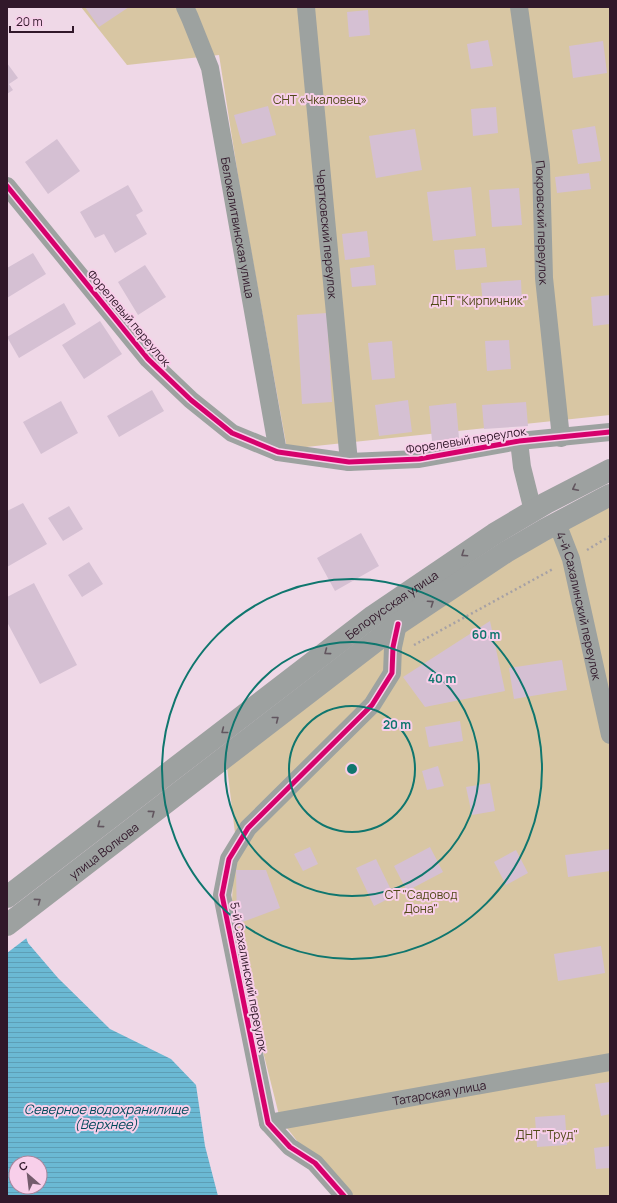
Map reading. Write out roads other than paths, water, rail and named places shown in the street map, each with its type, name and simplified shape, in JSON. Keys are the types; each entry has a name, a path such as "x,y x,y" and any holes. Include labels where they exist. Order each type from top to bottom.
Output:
{"main road":[{"name":"Белорусская улица","path":"187,759 373,616 494,534 533,511 610,470"},
{"name":"Белорусская улица","path":"200,776 398,624 506,552 610,495"},
{"name":"улица Волкова","path":"7,897 187,759"},
{"name":"улица Волкова","path":"7,925 200,776"}],"street":[{"name":"Белокалитвинская улица","path":"184,7 190,18 210,68 278,452"},
{"name":"Чертковский переулок","path":"306,7 349,462"},
{"name":"Покровский переулок","path":"519,7 542,165 544,278 561,438"},
{"name":"Форелевый переулок","path":"7,186 148,359 192,400 232,433 278,452 349,462 419,459 519,441 610,432"},
{"path":"519,441 522,467 533,511"},
{"name":"4-й Сахалинский переулок","path":"557,523 571,559 610,735"},
{"name":"5-й Сахалинский переулок","path":"268,1123 222,895 229,859 248,828 372,705 392,673 393,648 398,624"},
{"name":"Татарская улица","path":"268,1123 610,1062"},
{"path":"268,1123 290,1147 315,1163 344,1196"}],"water":[{"name":"Северное водохранилище (Верхнее)","path":"7,884 28,943 58,978 110,1029 171,1059 196,1085 205,1146 218,1196 7,1196"}],"park label":[{"name":"СНТ «Чкаловец»","path":"320,99"},
{"name":"ДНТ \"Кирпичник\"","path":"479,300"},
{"name":"СТ \"Садовод Дона\"","path":"421,901"},
{"name":"ДНТ \"Труд\"","path":"547,1134"}]}
